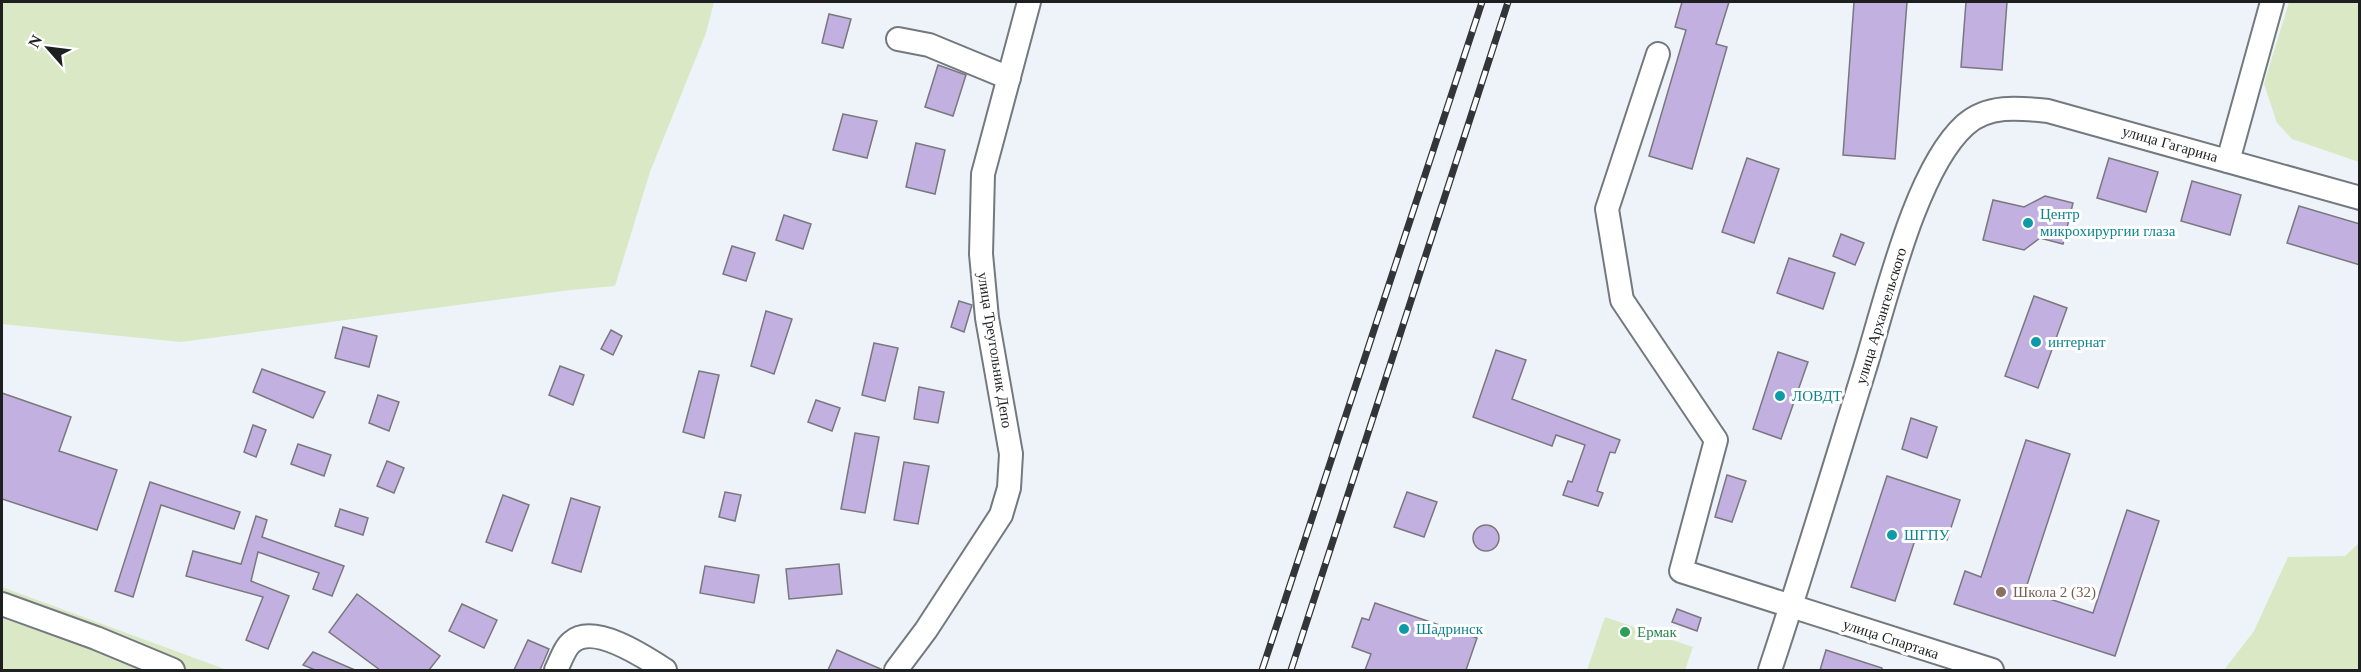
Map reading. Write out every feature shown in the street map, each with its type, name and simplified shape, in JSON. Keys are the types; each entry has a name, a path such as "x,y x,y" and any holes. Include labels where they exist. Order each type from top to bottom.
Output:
{"street":[{"name":"улица Треугольник Депо","path":"896,670 926,630 1001,515 1009,488 1011,454 987,318 981,254 983,174 1029,2"},
{"path":"2228,161 2272,2"},
{"path":"898,39 929,45 1009,78"},
{"name":"улица Спартака","path":"1658,54 1607,209 1622,300 1716,440 1681,571 1992,670"},
{"name":"улица Гагарина","path":"1978,116 2007,109 2048,111 2360,198"},
{"name":"улица Архангельского","path":"1770,670 1907,231 1943,151 1957,132 1978,116"},
{"path":"2,604 96,638 173,670"},
{"path":"556,670 570,642 584,636 604,638 665,670"}],"green space":[{"path":"2,2 714,2 706,33 650,172 615,286 181,342 2,324"},
{"path":"2289,2 2359,2 2359,162 2292,139 2277,123 2264,84"},
{"path":"2359,543 2359,670 2224,670 2254,631 2288,557 2345,556"},
{"path":"2,587 227,670 2,670"},
{"name":"Ермак","path":"1605,617 1693,647 1685,670 1587,670"}],"building":[{"path":"1682,2 1729,2 1716,44 1727,47 1692,169 1649,156 1686,30 1675,27"},
{"path":"1854,2 1907,2 1895,159 1843,155"},
{"path":"1966,2 2007,2 2002,70 1961,67"},
{"path":"829,14 851,19 843,48 822,43"},
{"path":"938,65 966,75 953,116 925,107"},
{"path":"843,114 877,121 867,158 833,150"},
{"path":"916,143 945,150 935,194 906,187"},
{"path":"1747,158 1779,169 1754,243 1722,232"},
{"path":"2109,158 2158,172 2146,212 2097,198"},
{"path":"2192,181 2241,195 2230,235 2181,221"},
{"name":"Центр микрохирургии глаза","path":"2045,196 2073,203 2063,244 2040,238 2024,250 1983,240 1993,200 2024,207"},
{"path":"2299,206 2360,224 2360,265 2287,243"},
{"path":"784,215 811,224 803,249 776,240"},
{"path":"1841,234 1864,243 1855,265 1833,256"},
{"path":"732,246 755,253 746,281 723,274"},
{"path":"1789,258 1835,273 1823,309 1777,293"},
{"name":"интернат","path":"2034,296 2067,308 2038,388 2005,376"},
{"path":"959,301 972,305 964,332 951,327"},
{"path":"766,311 792,319 774,374 751,366"},
{"path":"343,327 377,336 369,367 335,358"},
{"path":"611,330 622,336 613,355 601,349"},
{"path":"874,343 898,348 885,401 862,395"},
{"path":"1496,350 1526,360 1512,399 1620,440 1615,453 1610,452 1597,491 1603,493 1598,506 1563,495 1568,481 1572,482 1585,445 1556,435 1552,446 1473,417"},
{"name":"ЛОВДТ","path":"1778,352 1808,362 1781,439 1753,429"},
{"path":"560,366 584,375 573,405 549,395"},
{"path":"262,369 325,392 313,418 253,392"},
{"path":"699,371 719,375 704,438 683,432"},
{"path":"919,387 944,392 938,423 914,419"},
{"path":"2,393 71,417 59,451 117,470 97,530 2,499"},
{"path":"378,395 399,402 389,431 369,423"},
{"path":"816,400 840,408 832,431 808,422"},
{"path":"1911,418 1937,427 1927,458 1902,449"},
{"path":"253,425 266,430 256,457 244,452"},
{"path":"855,433 879,437 865,513 841,509"},
{"path":"2026,440 2070,454 2025,591 2093,613 2127,510 2159,521 2115,656 1954,604 1965,571 1981,577"},
{"path":"298,444 331,455 324,476 291,464"},
{"path":"387,461 404,468 394,493 377,486"},
{"path":"904,462 929,466 918,524 894,520"},
{"path":"1727,475 1746,481 1732,522 1715,517"},
{"name":"ШГПУ","path":"1887,476 1960,500 1947,540 1918,531 1895,601 1851,587"},
{"path":"150,482 240,512 234,529 161,505 133,597 115,591"},
{"path":"725,492 741,495 735,521 719,517"},
{"path":"1407,492 1437,502 1424,537 1394,527"},
{"path":"503,495 529,505 512,551 486,542"},
{"path":"571,498 600,507 581,572 552,563"},
{"path":"340,509 368,518 363,535 335,526"},
{"path":"256,516 267,520 262,537 344,566 332,596 313,589 319,573 258,552 251,581 289,596 268,649 246,640 263,597 186,576 193,551 241,564"},
{"path":"1486,525 1495,529 1499,538 1495,547 1486,551 1477,547 1473,538 1477,529"},
{"path":"839,564 842,594 789,599 786,569"},
{"path":"705,566 759,575 754,603 700,593"},
{"path":"357,594 440,656 429,670 380,670 329,632"},
{"name":"Шадринск","path":"1375,603 1477,638 1466,670 1365,670 1371,654 1352,647 1362,618 1369,620"},
{"path":"462,604 497,620 484,648 449,631"},
{"path":"1677,609 1701,618 1697,631 1672,622"},
{"path":"528,640 549,649 540,670 514,670"},
{"path":"837,650 883,670 828,670"},
{"path":"1826,650 1882,668 1882,670 1820,670"},
{"path":"313,652 355,670 315,670 303,665"}],"railway":[{"path":"1262,670 1482,2"},
{"path":"1291,670 1508,2"}],"place":[{"name":"Центр микрохирургии глаза","path":"2028,223"},
{"name":"интернат","path":"2036,342"},
{"name":"ЛОВДТ","path":"1780,396"},
{"name":"ШГПУ","path":"1892,535"},
{"name":"Школа 2 (32)","path":"2001,592"},
{"name":"Шадринск","path":"1404,629"},
{"name":"Ермак","path":"1625,632"}]}
